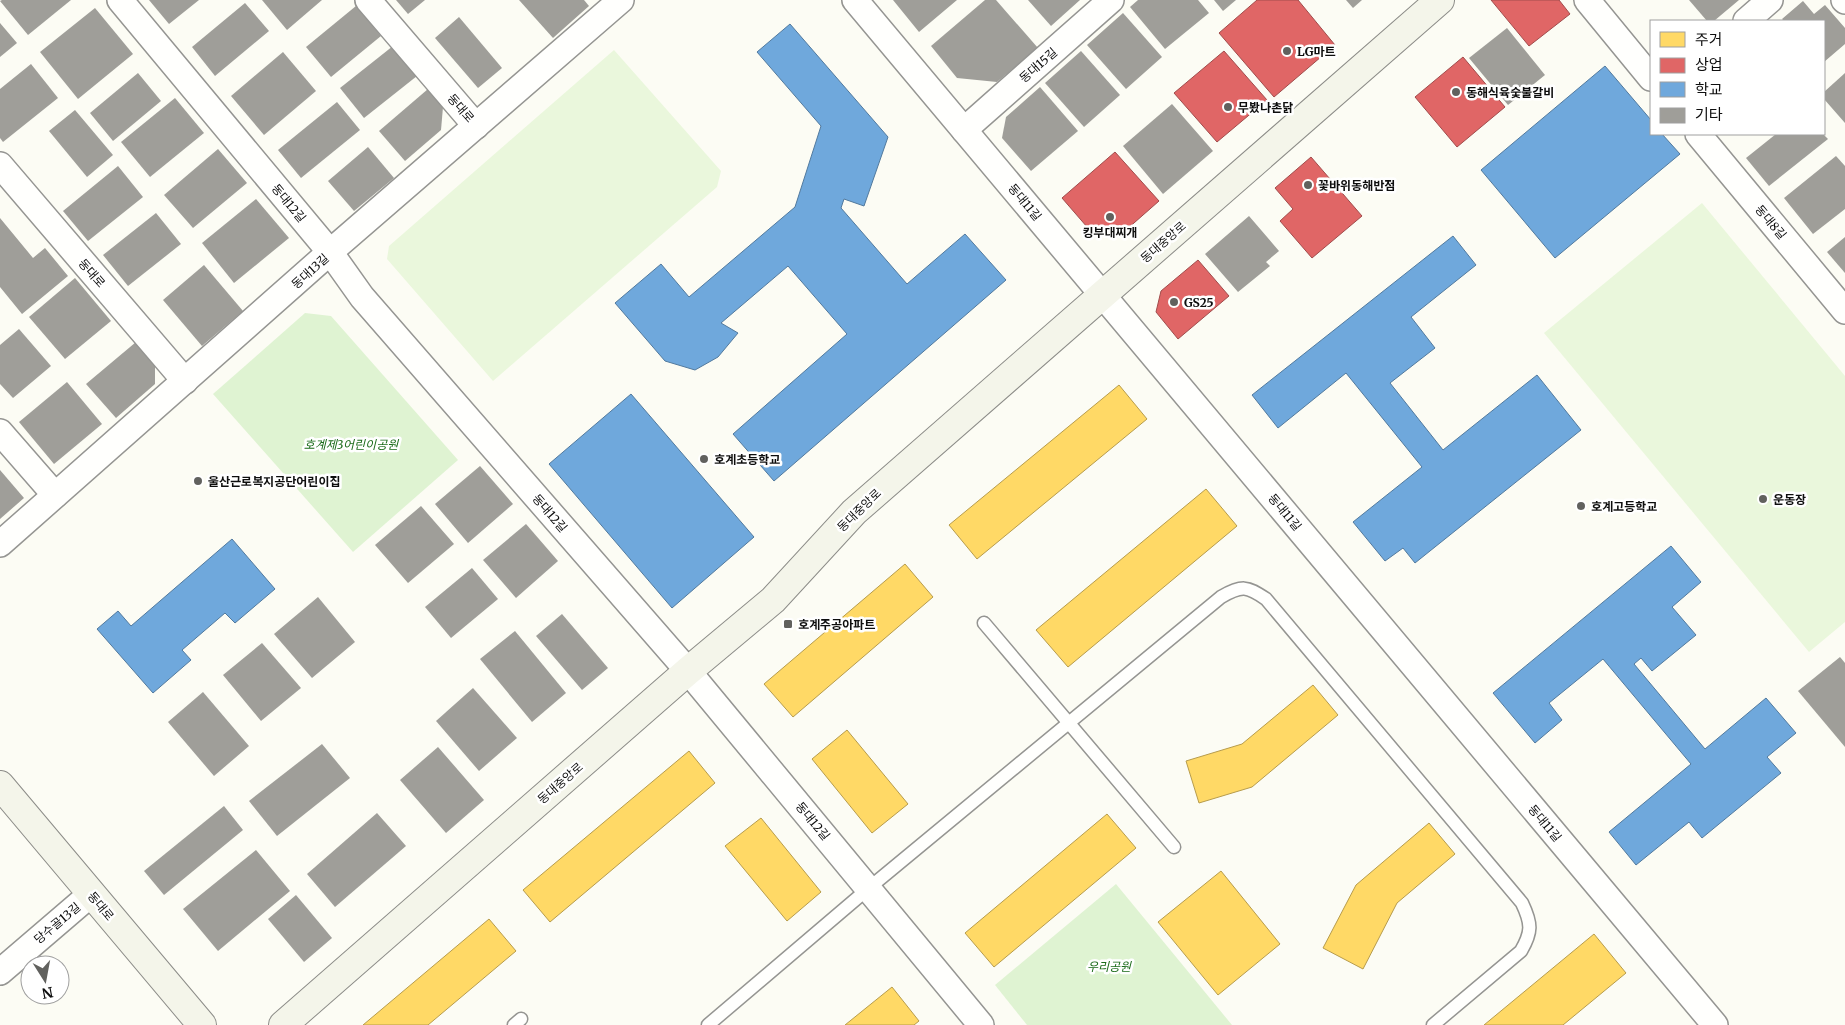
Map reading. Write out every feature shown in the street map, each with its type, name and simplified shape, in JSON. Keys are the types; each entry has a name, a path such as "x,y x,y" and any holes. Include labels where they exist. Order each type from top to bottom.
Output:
{"street":[{"name":"동대12길","path":"120,0 330,252 362,297 688,671 982,1025"},
{"name":"동대로","path":"368,0 476,126"},
{"name":"동대13길","path":"0,544 330,252 621,0"},
{"name":"동대11길","path":"855,0 1715,1025"},
{"name":"동대15길","path":"964,130 1112,0"},
{"name":"동대중앙로","path":"283,1025 688,671 773,600 854,512 1440,0"},
{"path":"1587,0 1650,77"},
{"path":"1747,20 1770,0"},
{"name":"동대8길","path":"1699,135 1845,311"},
{"name":"동대로","path":"0,165 185,381"},
{"path":"0,432 55,495"},
{"name":"동대로","path":"0,785 202,1025"},
{"name":"당수골13길","path":"0,972 91,894"}],"lane":[{"path":"708,1025 868,888 1222,597 1237,588 1252,590 1266,599 1522,903 1529,917 1529,937 1520,951 1433,1025"},
{"path":"984,623 1174,847"}],"green space":[{"path":"614,50 721,171 717,187 493,381 387,259 389,246"},
{"name":"운동장","path":"1702,203 1845,376 1845,622 1809,652 1544,333"},
{"name":"호계제3어린이공원","path":"305,313 331,316 458,460 353,552 213,394"},
{"name":"우리공원","path":"1116,884 1232,1025 1027,1025 995,985"}],"building: 주거":[{"path":"1119,385 1147,419 977,559 949,525"},
{"path":"1206,489 1237,526 1068,667 1036,630"},
{"path":"905,564 933,597 793,717 764,684"},
{"path":"1313,685 1338,715 1252,787 1199,803 1186,761 1242,744"},
{"path":"847,730 908,804 872,833 812,759"},
{"path":"689,751 715,783 550,922 523,890"},
{"path":"1107,814 1136,848 994,967 965,933"},
{"path":"761,818 821,892 787,921 725,846"},
{"path":"1429,823 1455,854 1397,903 1363,969 1323,948 1356,885"},
{"path":"1221,871 1280,944 1218,995 1158,922"},
{"path":"489,919 516,951 428,1025 363,1025"},
{"path":"1594,934 1626,973 1563,1025 1484,1025"},
{"path":"892,987 919,1021 914,1025 845,1025"}],"building: 상업":[{"path":"1257,0 1298,0 1335,45 1274,97 1219,33"},
{"path":"1491,0 1559,0 1570,14 1529,46"},
{"path":"1224,51 1267,100 1217,142 1174,93"},
{"path":"1463,57 1505,107 1457,147 1415,97"},
{"path":"1115,152 1159,201 1118,237 1094,235 1062,198"},
{"path":"1311,157 1362,216 1312,258 1280,221 1293,209 1275,188"},
{"path":"1198,260 1229,296 1178,339 1156,312 1161,291"}],"building: 학교":[{"path":"790,24 888,137 864,206 844,199 841,208 907,284 965,234 1006,280 774,481 733,434 847,334 788,266 721,323 738,333 718,357 695,370 665,361 615,303 661,264 689,297 795,207 821,126 757,52"},
{"path":"1605,66 1650,119 1650,135 1663,135 1680,154 1555,258 1481,170"},
{"path":"1453,236 1476,265 1411,317 1435,348 1390,383 1443,450 1537,375 1581,430 1415,563 1403,548 1385,561 1353,522 1422,467 1346,373 1278,428 1252,395"},
{"path":"631,394 754,537 672,608 549,464"},
{"path":"232,539 275,589 235,623 225,613 182,650 191,660 153,693 97,629 118,611 131,626"},
{"path":"1671,546 1701,582 1672,607 1696,635 1652,671 1641,658 1634,664 1705,749 1766,698 1796,733 1767,757 1781,773 1702,838 1689,822 1636,865 1609,832 1691,764 1603,659 1549,703 1562,720 1535,743 1493,693"}],"building: 기타":[{"path":"71,0 28,35 0,1"},
{"path":"149,0 199,0 169,24"},
{"path":"262,0 322,0 287,30"},
{"path":"396,0 425,0 408,14"},
{"path":"519,0 584,0 589,6 553,38"},
{"path":"893,0 957,0 919,32"},
{"path":"985,0 996,0 1038,48 997,82 957,78 931,46"},
{"path":"1028,0 1080,0 1051,26"},
{"path":"1138,0 1198,0 1209,13 1165,49 1130,7"},
{"path":"1214,0 1236,0 1223,11"},
{"path":"1346,0 1362,0 1353,8"},
{"path":"1689,0 1739,0 1715,20 1706,20"},
{"path":"1803,1 1814,14 1825,5 1845,28 1845,44 1825,61 1825,20 1782,19"},
{"path":"245,3 269,31 215,76 192,47"},
{"path":"356,6 381,36 331,77 306,47"},
{"path":"95,8 133,54 78,99 40,52"},
{"path":"1123,13 1162,57 1126,89 1087,45"},
{"path":"459,17 502,68 478,88 435,38"},
{"path":"0,23 17,43 0,57"},
{"path":"1507,28 1545,75 1508,105 1469,58"},
{"path":"393,46 417,76 364,118 340,88"},
{"path":"1081,51 1120,95 1084,127 1045,83"},
{"path":"283,52 316,91 264,135 231,96"},
{"path":"31,64 58,98 3,142 0,138 0,89"},
{"path":"138,73 161,101 113,141 90,113"},
{"path":"1845,73 1845,123 1825,100 1825,91"},
{"path":"1040,87 1078,131 1031,171 1002,138 1006,117"},
{"path":"428,89 443,107 441,130 405,161 379,131"},
{"path":"175,98 204,133 150,177 121,142"},
{"path":"337,102 360,130 301,178 278,150"},
{"path":"1172,104 1213,151 1163,194 1123,146"},
{"path":"75,110 113,155 87,177 49,131"},
{"path":"1775,135 1824,135 1828,139 1769,186 1746,158"},
{"path":"368,147 394,178 354,211 328,181"},
{"path":"218,149 247,183 193,228 164,195"},
{"path":"1836,156 1845,166 1845,209 1813,234 1784,198"},
{"path":"118,166 143,197 88,241 63,211"},
{"path":"256,199 289,238 234,283 202,243"},
{"path":"156,213 181,244 128,286 103,255"},
{"path":"1249,216 1279,251 1266,262 1270,266 1238,292 1205,254"},
{"path":"0,218 33,258 45,248 68,276 22,314 0,287"},
{"path":"1845,237 1845,273 1827,252"},
{"path":"204,265 243,311 202,346 163,300"},
{"path":"75,278 111,321 65,359 29,317"},
{"path":"19,329 51,366 13,398 0,384 0,345"},
{"path":"136,342 155,364 155,384 116,418 86,384"},
{"path":"67,382 102,424 54,464 19,422"},
{"path":"480,466 513,504 468,543 435,504"},
{"path":"0,470 24,498 0,519"},
{"path":"421,506 454,544 408,583 375,545"},
{"path":"526,524 558,561 516,598 483,560"},
{"path":"472,568 498,599 451,638 425,607"},
{"path":"318,597 355,642 312,678 274,634"},
{"path":"562,614 608,668 582,690 536,636"},
{"path":"515,631 566,693 532,722 480,659"},
{"path":"262,643 301,688 261,721 223,675"},
{"path":"1840,657 1845,663 1845,747 1798,691"},
{"path":"473,688 517,738 479,771 436,721"},
{"path":"203,692 249,746 214,776 168,722"},
{"path":"322,744 350,778 277,836 249,801"},
{"path":"438,747 484,800 446,833 400,780"},
{"path":"224,806 243,830 164,895 144,871"},
{"path":"377,813 406,846 335,907 307,874"},
{"path":"256,850 290,891 218,951 183,909"},
{"path":"296,895 332,938 304,962 268,919"}],"place":[{"name":"LG마트","path":"1287,51"},
{"name":"동해식육숯불갈비","path":"1456,92"},
{"name":"무봤나촌닭","path":"1228,107"},
{"name":"꽃바위동해반점","path":"1308,185"},
{"name":"킹부대찌개","path":"1110,217"},
{"name":"GS25","path":"1174,302"},
{"name":"호계초등학교","path":"704,459"},
{"name":"울산근로복지공단어린이집","path":"198,481"},
{"name":"운동장","path":"1763,499"},
{"name":"호계고등학교","path":"1581,506"},
{"name":"호계주공아파트","path":"788,624"}]}
